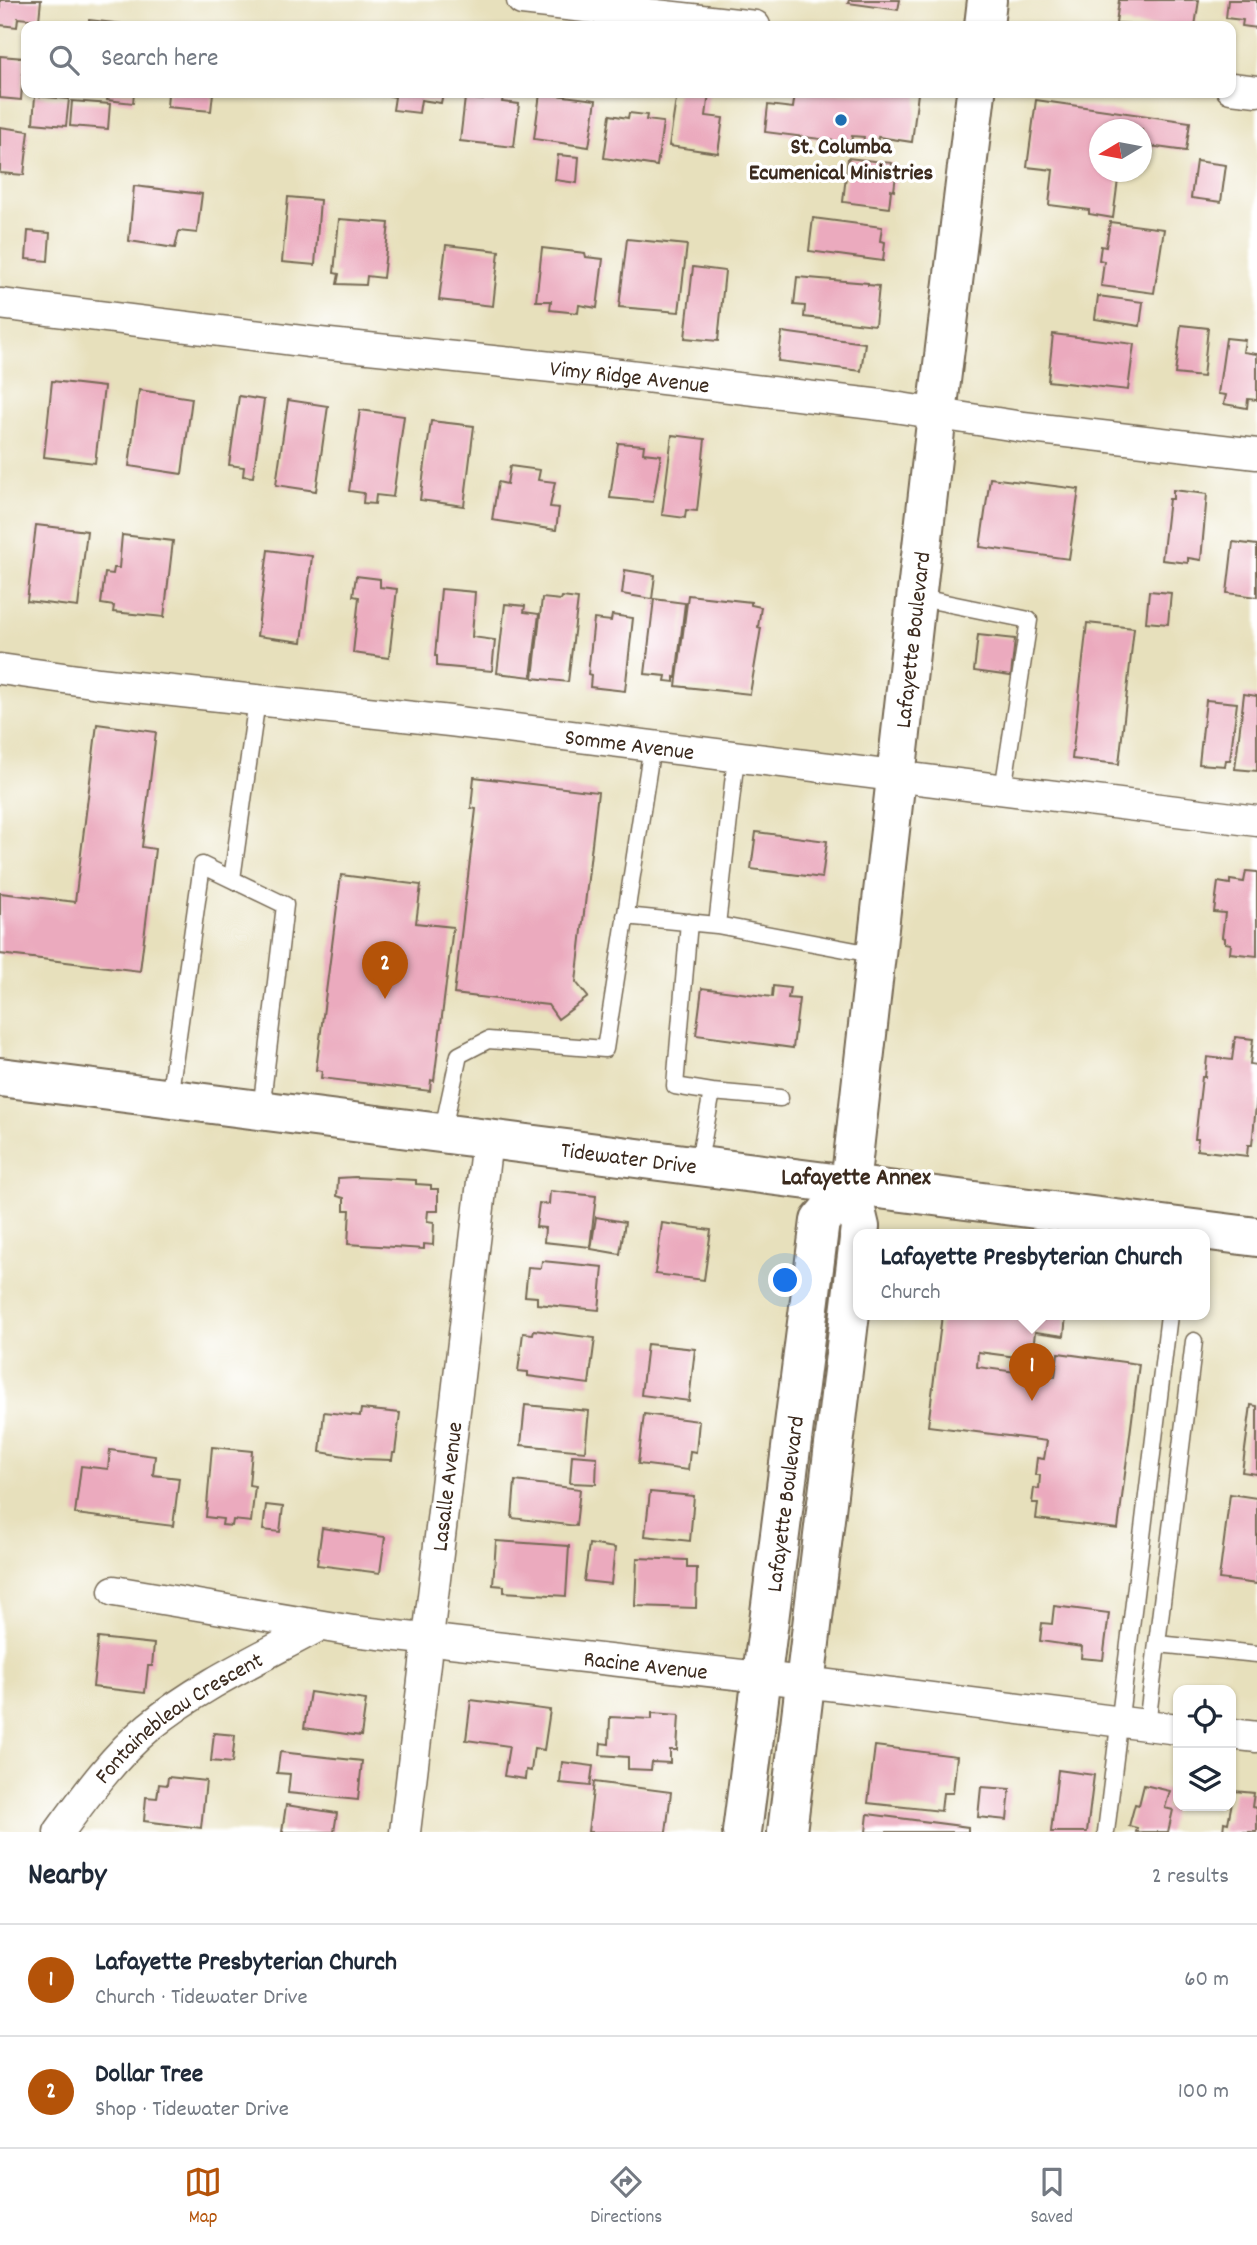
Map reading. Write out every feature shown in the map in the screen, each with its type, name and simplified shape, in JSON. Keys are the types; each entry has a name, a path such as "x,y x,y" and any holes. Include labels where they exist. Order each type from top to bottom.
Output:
{"main road":[{"path":"985,21 987,0"},
{"name":"Lafayette Boulevard","path":"860,1229 850,1185 975,98"},
{"name":"Tidewater Drive","path":"0,1077 850,1185 1165,1229"},
{"name":"Lafayette Boulevard","path":"742,1832 820,1221 850,1185"},
{"name":"Tidewater Drive","path":"1210,1233 1257,1237"},
{"name":"Lafayette Boulevard","path":"787,1832 853,1287"}],"street":[{"path":"522,0 710,21"},
{"path":"1236,89 1257,91"},
{"name":"Vimy Ridge Avenue","path":"0,304 310,342 629,375 881,405 1023,427 1257,454"},
{"name":"Somme Avenue","path":"0,670 652,746 1257,821"},
{"name":"Lasalle Avenue","path":"405,1832 487,1140"},
{"name":"Racine Avenue","path":"114,1591 319,1626 806,1682 1173,1728"},
{"name":"Fontainebleau Crescent","path":"59,1832 118,1757 148,1728 187,1698 319,1626"},
{"path":"1236,1735 1257,1737"}],"lane":[{"path":"916,597 1029,620 1003,790"},
{"path":"232,879 257,700"},
{"path":"442,1134 459,1055 488,1040 605,1049 652,746"},
{"path":"716,925 736,757"},
{"path":"169,1099 202,865 285,905 261,1111"},
{"path":"625,916 716,925 877,955"},
{"path":"689,922 675,1086 780,1098"},
{"path":"698,1166 712,1092"},
{"path":"1134,1723 1169,1320"},
{"path":"1106,1832 1158,1644 1194,1341"},
{"path":"1158,1644 1257,1654"}],"building":[{"path":"0,0 41,0 39,20 18,18 17,27 0,25"},
{"path":"849,0 900,0 898,10 848,3"},
{"path":"1119,0 1199,0 1196,21 1116,21"},
{"path":"1228,0 1257,0 1257,28 1242,26 1243,20 1226,18"},
{"path":"0,56 21,58 21,100 0,98"},
{"path":"35,98 69,99 66,126 33,123"},
{"path":"107,98 134,98 133,103"},
{"path":"168,98 212,98 211,111 167,107"},
{"path":"395,98 442,98 441,103 421,100 419,113 393,110"},
{"path":"465,98 503,98 502,102 519,104 514,147 460,141"},
{"path":"539,98 596,100 589,147 534,139"},
{"path":"676,98 708,98 706,116 723,118 718,153 669,146"},
{"name":"St. Columba Ecumenical Ministries","path":"794,98 917,98 912,142 878,137 876,150 862,149 864,137 852,136 851,143 765,132 768,105 793,108"},
{"path":"1036,100 1190,122 1186,151 1152,146 1152,119 1089,119 1089,182 1118,182 1113,218 1089,214 1089,210 1049,205 1053,170 1027,167"},
{"path":"72,101 110,104 108,129 70,126"},
{"path":"629,113 647,115 646,120 663,122 657,166 604,158 610,115 628,118"},
{"path":"0,127 29,131 24,175 0,173"},
{"path":"558,155 579,157 577,183 555,180"},
{"path":"848,158 892,163 891,166 897,166 889,208 843,202"},
{"path":"1196,161 1226,165 1221,202 1191,198"},
{"path":"134,186 202,194 197,233 179,231 175,248 129,241"},
{"path":"288,197 320,200 315,265 282,262"},
{"path":"813,218 882,227 880,241 885,242 883,261 809,251"},
{"path":"339,219 389,223 383,278 367,276 366,285 337,284 339,274 334,273"},
{"path":"1110,222 1164,229 1154,293 1101,286 1104,261 1099,260 1101,246 1106,247"},
{"path":"28,231 50,233 48,261 26,259"},
{"path":"627,239 687,245 679,312 619,307"},
{"path":"446,245 499,251 493,306 439,300"},
{"path":"542,248 585,253 586,257 603,259 597,308 579,305 578,313 550,310 551,301 536,301"},
{"path":"693,267 725,271 718,341 685,338"},
{"path":"797,277 879,286 875,325 804,317 805,306 794,305"},
{"path":"1098,296 1143,302 1140,326 1095,319"},
{"path":"1181,325 1208,328 1203,377 1175,374"},
{"path":"782,332 865,343 861,371 778,361"},
{"path":"1053,334 1134,344 1128,390 1048,381"},
{"path":"1226,338 1245,340 1243,352 1257,354 1257,400 1248,399 1247,408 1224,404 1226,395 1218,394"},
{"path":"52,381 104,387 95,463 44,457"},
{"path":"139,390 192,398 182,474 129,466"},
{"path":"239,396 264,400 253,477 243,476 244,467 229,465"},
{"path":"288,400 328,406 316,491 276,485"},
{"path":"360,410 404,416 393,497 376,495 375,504 363,503 364,493 349,491"},
{"path":"431,421 474,426 464,506 420,500"},
{"path":"672,435 705,439 697,511 686,510 685,518 662,515"},
{"path":"618,443 644,445 643,453 661,455 653,502 610,498"},
{"path":"510,466 540,470 538,480 555,482 550,507 559,508 556,530 492,520 498,482 507,484"},
{"path":"990,478 1079,489 1069,559 980,547"},
{"path":"1173,490 1207,494 1201,560 1188,558 1188,563 1162,560 1169,499 1173,499"},
{"path":"36,525 87,531 78,607 27,601"},
{"path":"122,535 173,541 164,617 113,612 114,606 101,604 105,573 113,574 114,568 119,568"},
{"path":"1233,542 1257,545 1257,597 1227,593"},
{"path":"268,550 312,556 302,642 257,636"},
{"path":"625,570 655,575 652,599 622,594"},
{"path":"356,576 380,579 380,587 397,589 389,658 353,653 359,597 353,596"},
{"path":"441,589 475,592 472,637 495,640 492,671 437,666 435,656"},
{"path":"1149,591 1171,593 1168,624 1146,622"},
{"path":"688,595 751,602 751,605 761,607 758,627 761,628 750,694 676,686"},
{"path":"562,597 578,599 568,682 533,678 542,598 561,600"},
{"path":"654,599 685,603 674,682 665,681 666,676 645,674"},
{"path":"505,604 525,606 524,612 539,614 531,677 497,673"},
{"path":"612,615 633,618 625,691 590,687 591,675 588,674 594,619 611,621"},
{"path":"1087,623 1134,628 1119,764 1072,759"},
{"path":"978,635 1015,639 1011,676 974,671"},
{"path":"1244,694 1257,696 1257,771 1235,769"},
{"path":"1206,700 1237,703 1230,760 1226,760 1225,766 1199,764"},
{"path":"97,724 156,732 142,847 155,849 140,971 0,954 0,893 75,902"},
{"path":"474,777 598,792 576,982 588,997 558,1019 548,1005 454,994 476,809 471,808"},
{"path":"756,832 827,841 822,878 751,869"},
{"path":"1246,871 1257,872 1257,956 1230,953 1231,944 1225,943 1225,938 1222,937 1225,913 1214,912 1218,882 1244,882"},
{"path":"341,875 421,885 416,923 453,927 434,1081 431,1080 430,1091 321,1078 322,1071 316,1070"},
{"path":"773,986 790,988 788,998 799,999 793,1048 696,1035 702,988 772,997"},
{"path":"1235,1037 1253,1039 1250,1064 1257,1065 1252,1145 1248,1145 1247,1156 1197,1150 1198,1139 1195,1139 1207,1057 1232,1060"},
{"path":"338,1178 416,1180 416,1184 431,1185 431,1189 438,1189 438,1211 428,1211 427,1221 434,1222 433,1245 424,1244 424,1249 348,1244 350,1210 344,1210 344,1198 337,1196"},
{"path":"550,1191 596,1196 590,1247 544,1242 545,1228 536,1227 539,1203 549,1204"},
{"path":"596,1217 625,1222 620,1254 591,1249"},
{"path":"662,1223 711,1230 704,1280 655,1274"},
{"path":"542,1261 603,1267 599,1310 537,1304 537,1297 525,1296 528,1267 541,1268"},
{"path":"941,1320 1066,1320 1064,1336 1035,1332 1032,1359 978,1352 977,1367 1055,1377 1058,1353 1139,1364 1118,1529 1036,1519 1038,1503 1032,1503 1034,1488 1039,1489 1040,1475 1035,1475 1037,1458 1044,1459 1047,1441 928,1426"},
{"path":"534,1330 595,1338 589,1384 528,1376 528,1372 518,1371 523,1333 533,1334"},
{"path":"647,1344 695,1349 689,1401 641,1395"},
{"path":"525,1405 589,1411 585,1451 521,1445"},
{"path":"1251,1405 1257,1406 1257,1474 1242,1472"},
{"path":"361,1409 400,1413 392,1460 363,1459 320,1452 324,1412 360,1416"},
{"path":"644,1414 699,1421 696,1452 690,1451 688,1470 638,1464"},
{"path":"212,1447 252,1451 249,1485 255,1486 251,1522 233,1520 232,1526 222,1525 223,1519 206,1517"},
{"path":"110,1450 155,1456 153,1475 179,1478 173,1526 75,1514 81,1466 108,1469"},
{"path":"572,1455 597,1457 596,1484 570,1483"},
{"path":"515,1481 580,1489 576,1526 512,1518"},
{"path":"650,1492 694,1496 690,1541 645,1536"},
{"path":"1230,1494 1257,1498 1257,1584 1219,1579"},
{"path":"266,1505 283,1507 280,1532 263,1530"},
{"path":"322,1528 385,1537 380,1573 317,1565"},
{"path":"496,1541 569,1546 566,1596 504,1592 504,1586 493,1585"},
{"path":"589,1544 615,1548 611,1584 584,1581"},
{"path":"637,1558 687,1560 687,1568 697,1568 696,1608 635,1606"},
{"path":"1054,1606 1109,1613 1103,1660 1081,1658 1082,1647 1040,1641 1042,1623 1052,1624"},
{"path":"98,1638 154,1644 145,1693 93,1687"},
{"path":"310,1692 366,1700 361,1736 304,1728"},
{"path":"471,1700 550,1710 544,1750 534,1748 531,1771 526,1770 525,1779 504,1776 509,1746 466,1740"},
{"path":"652,1713 679,1715 677,1750 670,1750 670,1763 652,1762 651,1770 628,1769 628,1757 600,1755 601,1743 609,1744 610,1717 652,1719"},
{"path":"214,1733 235,1735 232,1763 211,1761"},
{"path":"875,1746 957,1756 953,1793 943,1793 941,1811 868,1803"},
{"path":"280,1752 362,1761 358,1800 288,1793 290,1774 277,1773"},
{"path":"562,1762 593,1766 590,1786 560,1783"},
{"path":"1058,1770 1094,1775 1087,1832 1051,1832"},
{"path":"168,1777 206,1781 201,1828 144,1821 146,1797 157,1798 159,1784 167,1785"},
{"path":"594,1782 671,1792 666,1832 588,1832"},
{"path":"1144,1785 1170,1791 1165,1808 1173,1810 1168,1832 1136,1832 1137,1828 1129,1826 1135,1804 1139,1805"},
{"path":"981,1787 1010,1789 1007,1820 978,1817"},
{"path":"1236,1791 1254,1793 1252,1807 1257,1808 1257,1832 1223,1832 1224,1822 1228,1823 1230,1811 1236,1811"},
{"path":"286,1805 337,1813 334,1832 282,1832"},
{"path":"868,1814 968,1827 968,1832 866,1832"}],"place":[{"name":"St. Columba Ecumenical Ministries","path":"841,120"},
{"name":"Dollar Tree","path":"385,999"},
{"name":"Lafayette Presbyterian Church","path":"1032,1401"}],"district":[{"name":"Lafayette Annex","path":"856,1176"}]}
